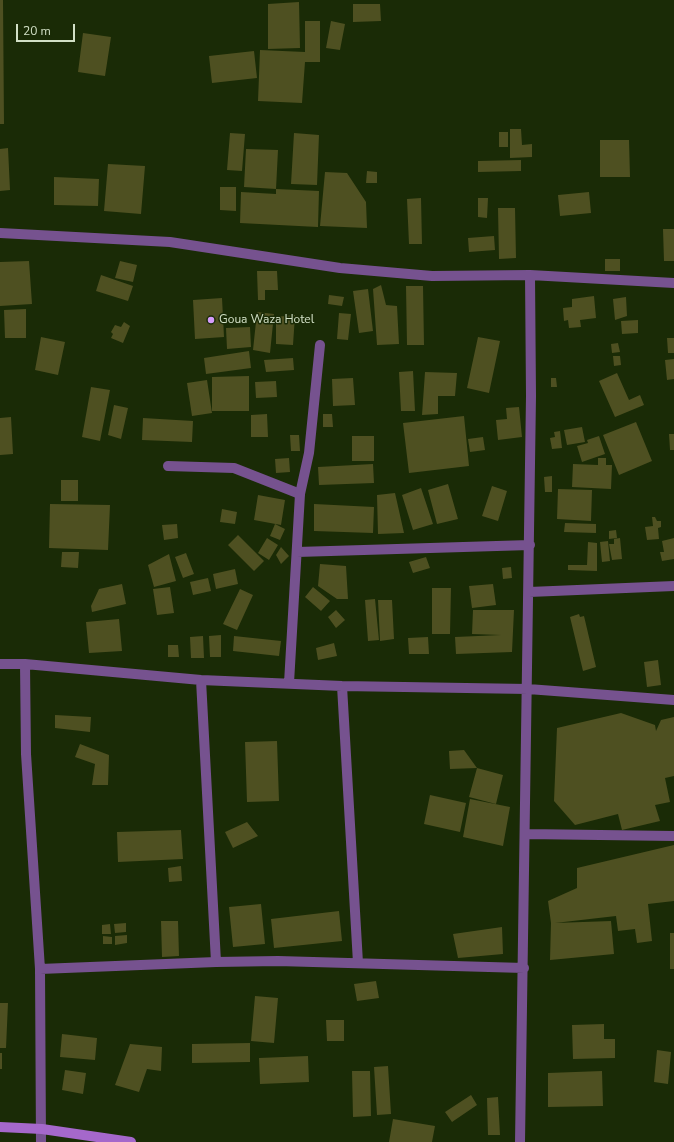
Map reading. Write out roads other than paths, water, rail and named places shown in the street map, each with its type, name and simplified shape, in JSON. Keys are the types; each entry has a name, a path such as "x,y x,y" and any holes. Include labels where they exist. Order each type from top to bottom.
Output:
{"street":[{"path":"0,233 170,242 340,268 424,275 530,275 674,283"},
{"path":"520,1142 530,546 530,275"},
{"path":"289,683 300,494 309,453 320,345"},
{"path":"168,466 234,468 300,494"},
{"path":"297,552 530,546"},
{"path":"529,592 674,586"},
{"path":"0,664 25,664 201,680 342,686 528,689 674,700"},
{"path":"25,664 26,754 40,969 41,1142"},
{"path":"201,680 216,962"},
{"path":"342,686 358,963"},
{"path":"526,834 674,836"},
{"path":"40,969 278,961 524,968"},
{"path":"0,1127 42,1129 131,1142"}],"place":[{"name":"Goua Waza Hotel","path":"211,320"}]}
